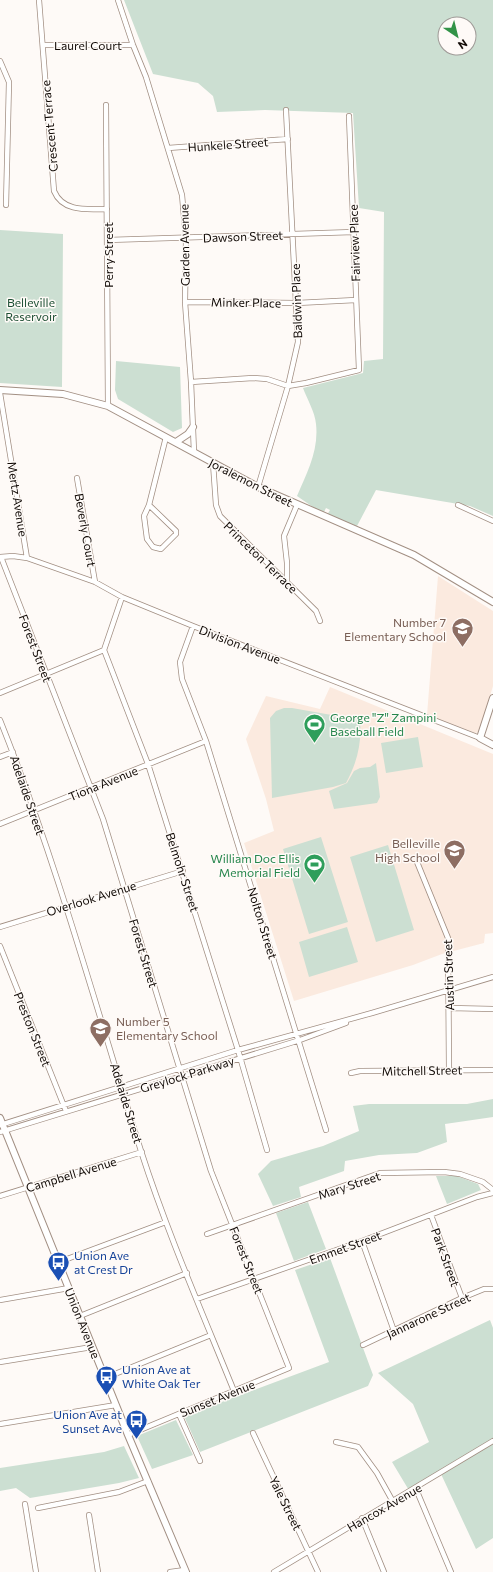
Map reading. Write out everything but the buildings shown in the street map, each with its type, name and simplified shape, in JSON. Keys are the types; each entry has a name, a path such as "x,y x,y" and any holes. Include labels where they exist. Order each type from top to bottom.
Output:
{"street":[{"name":"Crescent Terrace","path":"39,0 54,191 60,199 75,209 107,209"},
{"name":"Garden Avenue","path":"118,0 132,45 146,77 182,195 186,238 185,302 194,452"},
{"name":"Laurel Court","path":"43,45 132,45"},
{"path":"0,61 9,82 6,205"},
{"name":"Perry Street","path":"106,105 108,406"},
{"name":"Baldwin Place","path":"258,487 298,348 294,234 286,110"},
{"name":"Fairview Place","path":"288,386 359,370 349,116"},
{"name":"Hunkele Street","path":"168,148 288,139"},
{"name":"Dawson Street","path":"108,240 354,232"},
{"name":"Minker Place","path":"185,302 297,303 356,300"},
{"path":"191,382 253,378 267,379 288,386"},
{"name":"Joralemon Street","path":"0,391 63,394 83,398 108,406 258,487 414,555 493,602"},
{"name":"Mertz Avenue","path":"0,391 27,558"},
{"path":"176,442 188,434 193,427"},
{"path":"149,505 176,531 176,534 165,546 157,549 146,539 144,516 149,505 166,437"},
{"name":"Princeton Terrace","path":"213,463 216,505 220,516 316,610 320,621"},
{"name":"Beverly Court","path":"77,478 95,582"},
{"path":"287,581 284,536 297,505"},
{"path":"458,505 493,521"},
{"name":"Division Avenue","path":"0,557 13,556 27,558 95,582 122,597 193,626 480,738"},
{"name":"Forest Street","path":"0,557 103,819 211,1171 283,1351"},
{"path":"0,692 104,650 122,597"},
{"name":"Nolton Street","path":"193,626 180,662 182,679 206,741 298,1033 326,1130"},
{"name":"Belmohr Street","path":"104,650 148,764 183,871 241,1058 267,1150"},
{"path":"493,698 480,738 493,745"},
{"name":"Adelaide Street","path":"0,720 34,811 66,906 142,1152 166,1222 234,1391"},
{"name":"Tiona Avenue","path":"0,824 206,741"},
{"path":"0,757 13,752"},
{"name":"Austin Street","path":"417,862 448,938 450,1008 449,1070"},
{"name":"Overlook Avenue","path":"0,927 124,887 183,871"},
{"name":"Preston Street","path":"0,946 66,1111"},
{"name":"Greylock Parkway","path":"1,1126 238,1050 372,1013 493,977"},
{"path":"450,1008 493,1009"},
{"name":"Greylock Parkway","path":"1,1126 66,1111 124,1094 300,1040 372,1013"},
{"name":"Mitchell Street","path":"351,1073 360,1071 493,1070"},
{"name":"Union Avenue","path":"1,1126 185,1571"},
{"name":"Campbell Avenue","path":"0,1196 142,1152"},
{"name":"Mary Street","path":"207,1234 380,1173 444,1172 460,1174 483,1182 493,1192"},
{"name":"Emmet Street","path":"197,1300 493,1192"},
{"name":"Park Street","path":"431,1215 462,1298"},
{"path":"58,1262 166,1222"},
{"path":"362,1241 394,1331"},
{"path":"80,1316 187,1273"},
{"path":"0,1300 69,1288"},
{"name":"Jannarone Street","path":"363,1345 462,1298 484,1289 493,1288"},
{"path":"105,1378 211,1335"},
{"path":"0,1362 92,1346"},
{"name":"Sunset Avenue","path":"128,1435 287,1370 289,1368 283,1351"},
{"path":"0,1424 116,1405"},
{"path":"179,1414 200,1462"},
{"name":"Yale Street","path":"254,1434 318,1572"},
{"path":"336,1442 358,1447 377,1473 392,1500"},
{"name":"Hancox Avenue","path":"274,1572 392,1500 416,1489 493,1442"},
{"path":"38,1508 119,1492 148,1481"},
{"path":"416,1489 451,1572"},
{"path":"25,1504 36,1572"},
{"path":"89,1515 98,1572"},
{"path":"362,1518 384,1572"},
{"path":"170,1572 185,1571"}],"shaded area":[{"name":"Number 7 Elementary School","path":"438,576 493,611 493,686 479,732 475,733 427,715"},
{"name":"Belleville High School","path":"330,687 493,754 493,933 485,934 484,943 442,954 413,965 294,1001 244,843 274,831 266,799 246,739 266,696 320,709"}],"green space":[{"path":"124,0 493,0 493,516 470,506 376,490 357,526 327,515 330,510 326,508 323,514 297,496 305,479 316,443 316,424 314,415 303,388 363,373 364,361 383,359 384,212 359,208 353,113 265,110 217,112 213,96 198,83 153,74"},
{"name":"Belleville Reservoir","path":"0,230 63,234 62,387 0,383"},
{"path":"116,361 180,367 182,428 173,432 118,399 115,390"},
{"name":"George \"Z\" Zampini Baseball Field","path":"284,708 292,708 360,720 358,753 346,783 333,787 272,798 270,718 276,711"},
{"path":"418,737 423,767 386,773 381,743"},
{"path":"376,763 380,797 377,803 334,809 329,791 347,783 354,771 360,768 370,767"},
{"name":"William Doc Ellis Memorial Field","path":"321,837 348,922 309,934 283,849"},
{"path":"388,845 414,930 376,942 350,857"},
{"path":"347,927 358,962 309,977 299,942"},
{"path":"493,1099 493,1117 445,1124 447,1142 417,1153 379,1155 345,1161 344,1171 299,1187 301,1197 273,1206 258,1174 271,1161 323,1146 359,1131 353,1106 369,1104 467,1104"},
{"path":"436,1176 457,1176 478,1184 481,1190 447,1204"},
{"path":"308,1202 326,1249 294,1261 276,1213"},
{"path":"330,1258 373,1375 368,1386 200,1452 184,1416 329,1362 295,1270"},
{"path":"490,1320 493,1328 493,1538 476,1549 441,1474 410,1492 392,1462 429,1442 413,1404 378,1373"},
{"path":"176,1420 193,1455 152,1469 137,1436"},
{"path":"124,1446 139,1478 119,1483 30,1498 16,1488 0,1491 0,1468 104,1452"}],"place":[{"name":"Number 7 Elementary School","path":"462,648"},
{"name":"George \"Z\" Zampini Baseball Field","path":"315,744"},
{"name":"Belleville High School","path":"455,870"},
{"name":"William Doc Ellis Memorial Field","path":"315,884"},
{"name":"Number 5 Elementary School","path":"101,1048"},
{"name":"Union Ave at Crest Dr","path":"59,1282"},
{"name":"Union Ave at White Oak Ter","path":"106,1396"},
{"name":"Union Ave at Sunset Ave","path":"137,1440"}]}
